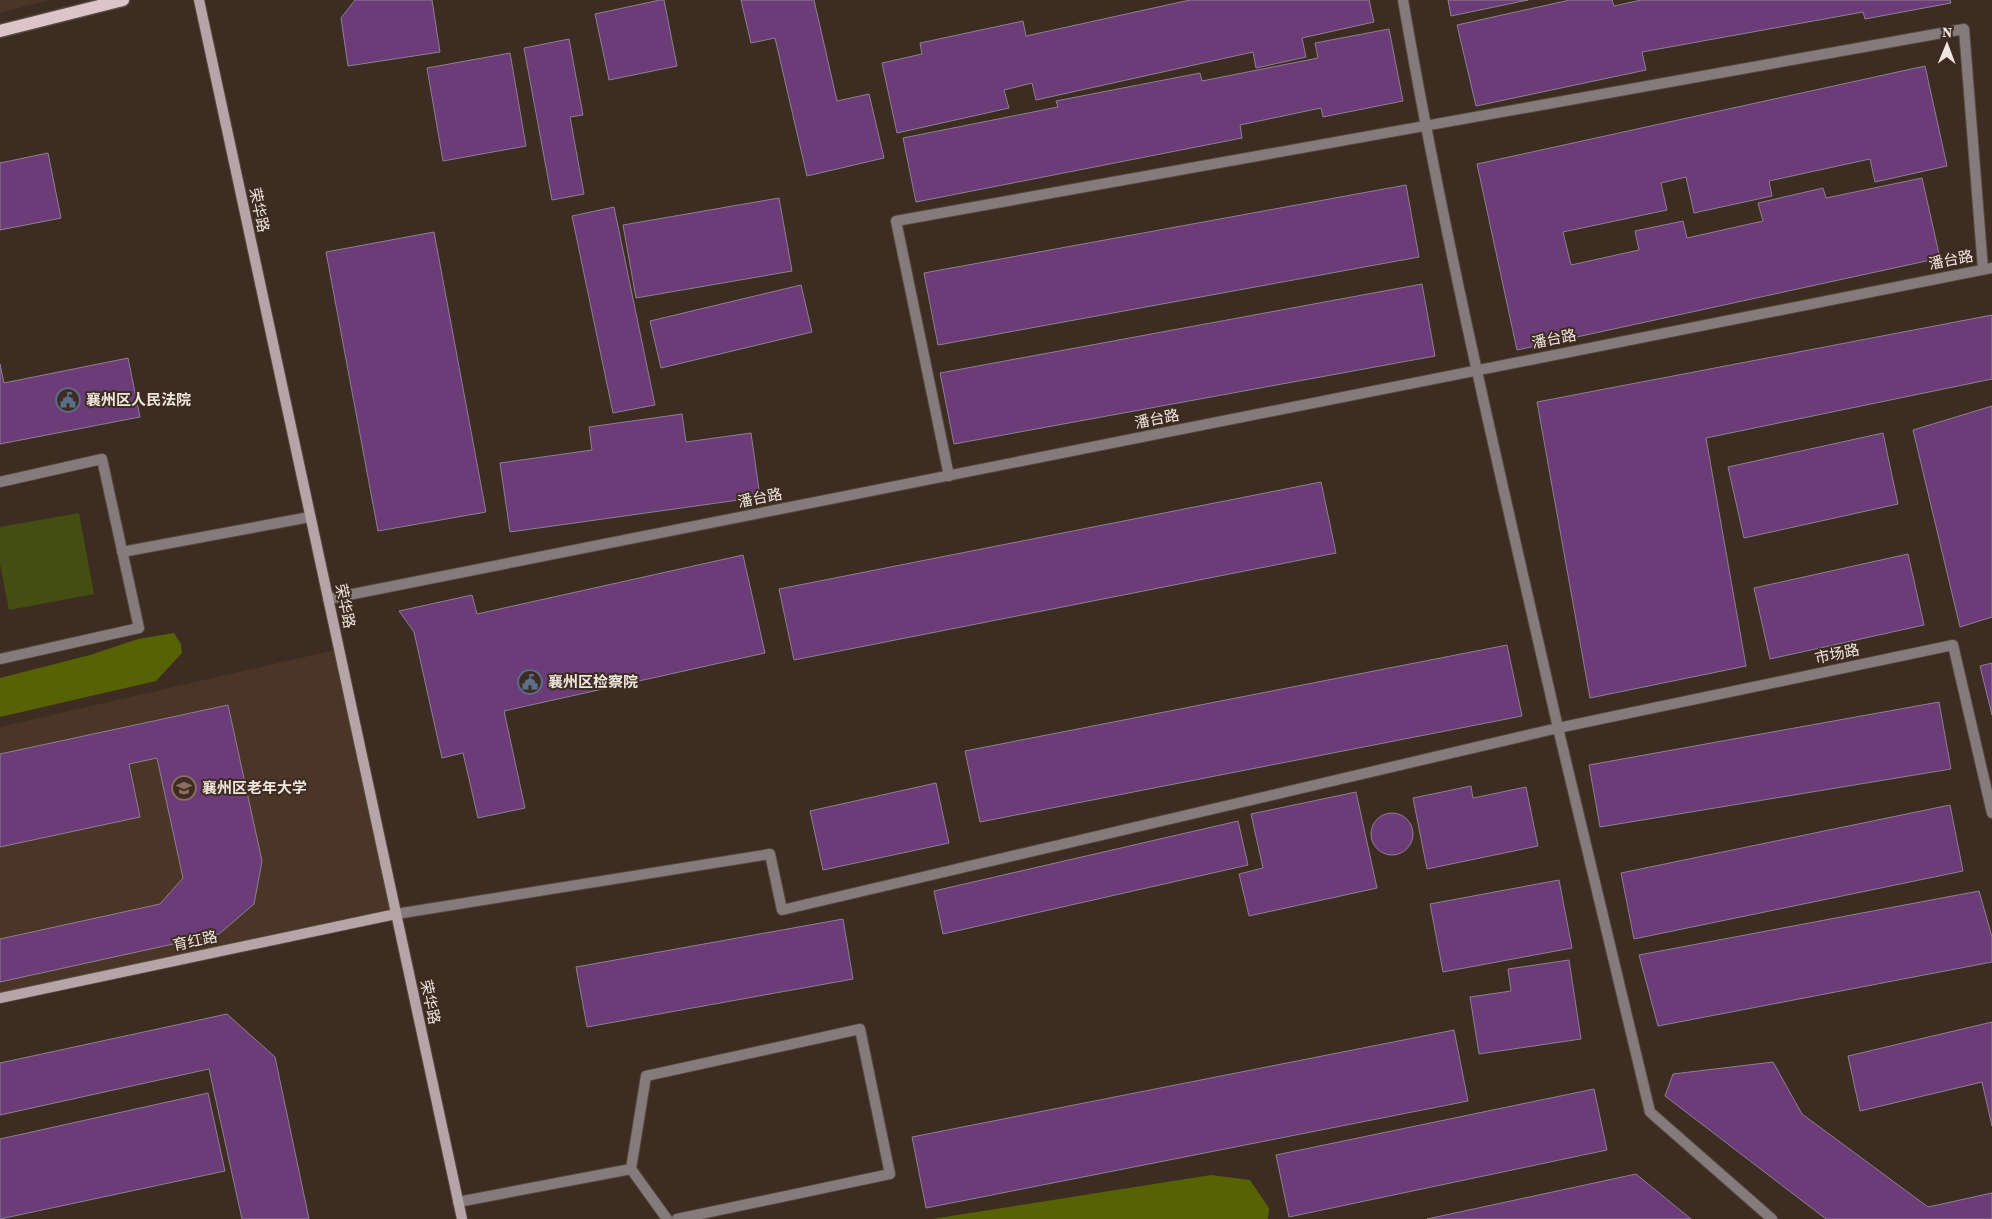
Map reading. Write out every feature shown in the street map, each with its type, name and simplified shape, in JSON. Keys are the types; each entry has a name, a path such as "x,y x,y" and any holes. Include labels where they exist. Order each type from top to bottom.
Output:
{"main road":[{"path":"0,31 123,0"},
{"name":"荣华路","path":"199,0 462,1219"},
{"name":"育红路","path":"0,998 396,914"}],"street":[{"path":"1403,0 1424,126 1476,370 1558,728 1650,1112 1772,1219"},
{"path":"949,476 896,221 1964,30 1988,268"},
{"name":"潘台路","path":"328,599 1988,268"},
{"path":"0,482 102,459 140,628 0,659"},
{"path":"122,552 310,517"},
{"name":"市场路","path":"1558,728 1953,645 1992,813"},
{"path":"396,914 770,854 782,910 1558,728"},
{"path":"667,1219 631,1169 646,1076 860,1029 890,1174 677,1219"},
{"path":"458,1202 631,1169"}],"shaded area":[{"path":"0,0 50,0 0,13"},
{"name":"襄州区老年大学","path":"339,649 396,914 0,998 0,727"}],"green space":[{"path":"79,513 94,594 9,610 0,564 0,527"},
{"path":"174,633 181,644 182,653 156,681 0,717 0,678 90,655 138,639"},
{"path":"1211,1175 1250,1180 1269,1208 1268,1219 932,1219"}],"building":[{"path":"355,0 432,0 440,52 348,66 341,18"},
{"path":"664,0 677,66 609,80 595,14"},
{"path":"741,0 814,0 837,101 869,94 884,158 807,176 775,38 751,43"},
{"path":"1190,0 1369,0 1374,22 1302,38 1306,57 1256,68 1253,52 1036,100 1032,83 1004,90 1009,108 897,133 882,63 922,54 920,43 1023,21 1026,36"},
{"path":"1448,0 1528,0 1451,16"},
{"path":"1570,0 1612,0 1614,6 1641,0 1950,0 1951,3 1865,19 1863,12 1642,52 1646,70 1476,106 1457,25"},
{"path":"1389,29 1403,101 1323,117 1321,108 1240,125 1242,138 916,202 903,138 1058,107 1056,101 1200,73 1202,81 1318,58 1315,43"},
{"path":"569,39 583,115 570,117 584,194 552,200 524,48"},
{"path":"510,53 526,146 443,161 427,68"},
{"path":"1925,66 1947,166 1875,182 1870,159 1769,181 1772,196 1694,213 1686,177 1661,183 1667,210 1563,232 1571,265 1639,250 1635,231 1683,221 1687,238 1763,221 1758,203 1823,188 1826,198 1922,178 1940,258 1517,350 1477,164"},
{"path":"48,153 61,218 0,230 0,163"},
{"path":"1406,185 1419,257 938,345 924,273"},
{"path":"779,198 792,271 636,298 623,225"},
{"path":"614,207 655,405 613,413 572,216"},
{"path":"434,232 486,512 378,531 326,252"},
{"path":"1422,284 1435,356 954,444 940,373"},
{"path":"801,285 812,332 661,368 650,321"},
{"path":"1992,315 1992,379 1706,438 1746,666 1590,698 1537,402"},
{"name":"襄州区人民法院","path":"128,358 140,417 0,444 0,364 4,383"},
{"path":"1992,406 1992,617 1960,627 1913,430"},
{"path":"682,414 686,442 751,433 760,497 510,532 500,463 592,450 589,427"},
{"path":"1883,433 1898,504 1744,538 1728,467"},
{"path":"1321,482 1336,553 794,660 779,589"},
{"path":"1908,554 1924,625 1770,659 1754,588"},
{"name":"襄州区检察院","path":"743,555 765,653 504,711 525,808 478,818 463,753 442,758 414,632 399,611 472,595 477,614"},
{"path":"1507,645 1522,716 980,822 965,751"},
{"path":"1992,663 1992,715 1980,666"},
{"path":"1939,702 1951,769 1600,827 1589,765"},
{"path":"228,705 262,861 254,904 219,934 0,982 0,939 160,904 183,878 157,758 129,764 140,817 0,847 0,754"},
{"path":"936,783 949,843 823,870 810,811"},
{"path":"1471,786 1473,798 1526,787 1538,846 1427,869 1413,798"},
{"path":"1356,792 1377,888 1249,916 1239,874 1263,868 1251,814"},
{"path":"1950,805 1963,871 1634,939 1621,873"},
{"path":"1388,813 1396,813 1407,819 1413,834 1407,849 1396,855 1388,855 1377,849 1371,838 1371,830 1377,819"},
{"path":"1238,821 1248,865 943,934 934,891"},
{"path":"1559,880 1572,948 1443,972 1430,904"},
{"path":"1979,891 1992,937 1992,962 1658,1026 1639,955"},
{"path":"843,919 853,979 587,1027 576,967"},
{"path":"1569,960 1581,1039 1479,1054 1470,997 1511,991 1508,969"},
{"path":"227,1014 275,1057 309,1219 242,1219 209,1069 0,1115 0,1063"},
{"path":"1992,1022 1992,1126 1982,1082 1860,1111 1848,1056"},
{"path":"1454,1030 1468,1101 926,1208 912,1137"},
{"path":"1773,1062 1802,1114 1928,1207 1992,1193 1992,1219 1826,1219 1665,1096 1673,1074"},
{"path":"1594,1089 1607,1150 1289,1217 1276,1155"},
{"path":"208,1093 225,1171 0,1219 0,1139"},
{"path":"1636,1174 1691,1219 1427,1219"}],"place":[{"name":"襄州区人民法院","path":"68,400"},
{"name":"襄州区检察院","path":"530,682"},
{"name":"襄州区老年大学","path":"184,788"}]}
